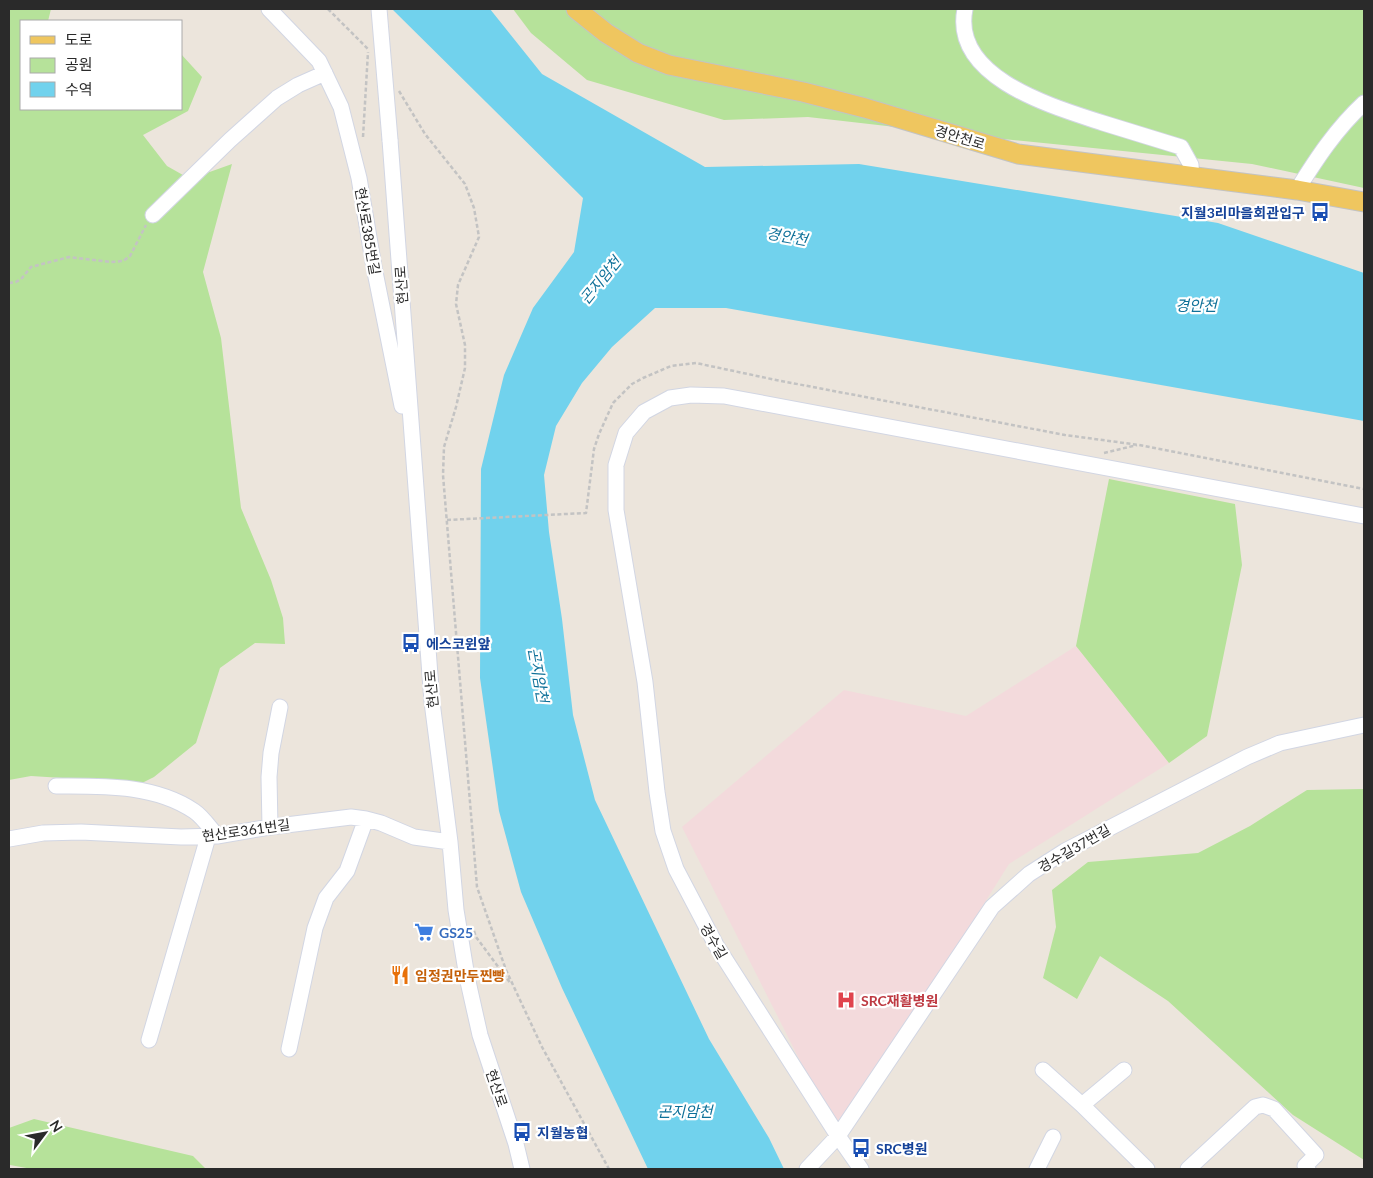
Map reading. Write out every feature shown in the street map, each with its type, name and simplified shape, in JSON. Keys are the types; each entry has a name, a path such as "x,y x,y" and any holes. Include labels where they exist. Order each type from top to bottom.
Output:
{"main road":[{"name":"경안천로","path":"576,9 606,33 638,53 669,66 803,92 865,108 1018,154 1297,190 1364,202"}],"street":[{"name":"현산로385번길","path":"269,9 319,61 341,107 359,178 374,267 415,476"},
{"name":"현산로","path":"379,9 432,702 450,842 456,910 469,986 480,1035 516,1144 522,1169"},
{"path":"965,9 965,32 973,54 992,73 1020,92 1055,107 1181,147 1191,165 1192,177"},
{"path":"153,215 230,140 277,98 298,85 325,73"},
{"path":"1297,190 1323,149 1346,120 1364,103"},
{"name":"경수길","path":"861,1169 716,945 676,869 663,832 645,682 616,510 616,465 626,433 644,412 670,398 691,395 724,396 1364,516"},
{"path":"270,827 270,761 280,707"},
{"name":"경수길37번길","path":"807,1169 838,1136 992,907 1029,874 1064,851 1255,754 1280,743 1364,725"},
{"path":"56,786 108,786 160,795 177,801 196,812 213,837 149,1040"},
{"name":"현산로361번길","path":"9,839 43,833 81,832 213,837 270,827 352,817 366,819 414,837 450,842"},
{"path":"289,1049 320,910 326,898 347,871 366,819"},
{"path":"1043,1070 1082,1105 1147,1169"},
{"path":"1082,1105 1124,1070"},
{"path":"1188,1169 1254,1107 1263,1105 1274,1109 1316,1155 1305,1166 1308,1169"},
{"path":"1036,1169 1053,1137"}],"path":[{"path":"328,9 374,56"},
{"path":"363,142 368,48"},
{"path":"396,87 425,134 465,184 474,208 478,237 458,285 456,304 465,345 465,368 444,447 443,475 477,887 514,989 542,1047 609,1169"},
{"path":"9,283 16,282 22,278 32,267 69,257 111,262 123,260 130,256 142,229 153,215"},
{"path":"696,363 776,380 1065,434 1139,445 1364,488"},
{"path":"1103,453 1139,445"},
{"path":"446,520 578,514"},
{"path":"473,929 476,937 514,989"}],"shaded area":[{"name":"SRC재활병원","path":"1076,646 1169,763 1009,864 838,1136 682,827 844,690 966,716"}],"green space":[{"path":"9,9 51,9 48,20 20,20 20,110 182,110 182,55 202,77 188,111 143,135 167,166 190,179 232,164 203,272 221,338 241,508 271,580 283,618 285,644 255,643 220,668 196,743 154,777 142,783 31,776 9,780"},
{"path":"513,9 1364,9 1364,188 1252,164 808,117 724,120 587,80 531,33"},
{"path":"1109,479 1235,504 1242,565 1207,736 1169,763 1076,646"},
{"path":"1364,789 1364,1160 1293,1115 1168,1001 1100,956 1077,999 1043,978 1056,927 1052,890 1088,862 1198,853 1250,826 1307,790"},
{"path":"34,1119 193,1156 206,1169 32,1169 10,1165 9,1169 9,1128"}],"water":[{"name":"경안천","path":"392,9 490,9 542,74 705,167 859,164 1218,223 1364,273 1364,421 726,308 655,308 612,347 582,383 556,426 544,475 549,532 562,619 573,715 595,800 709,1039 769,1138 784,1169 648,1169 562,988 521,892 499,811 480,678 481,469 504,375 533,308 574,252 583,198"}],"place":[{"name":"지월3리마을회관입구","path":"1320,212"},
{"name":"에스코윈앞","path":"411,643"},
{"name":"GS25","path":"424,932"},
{"name":"임정권만두찐빵","path":"400,975"},
{"name":"SRC재활병원","path":"846,1000"},
{"name":"지월농협","path":"522,1132"},
{"name":"SRC병원","path":"861,1148"}],"water label":[{"name":"곤지암천","path":"600,280"},
{"name":"곤지암천","path":"539,675"},
{"name":"곤지암천","path":"685,1111"}]}
